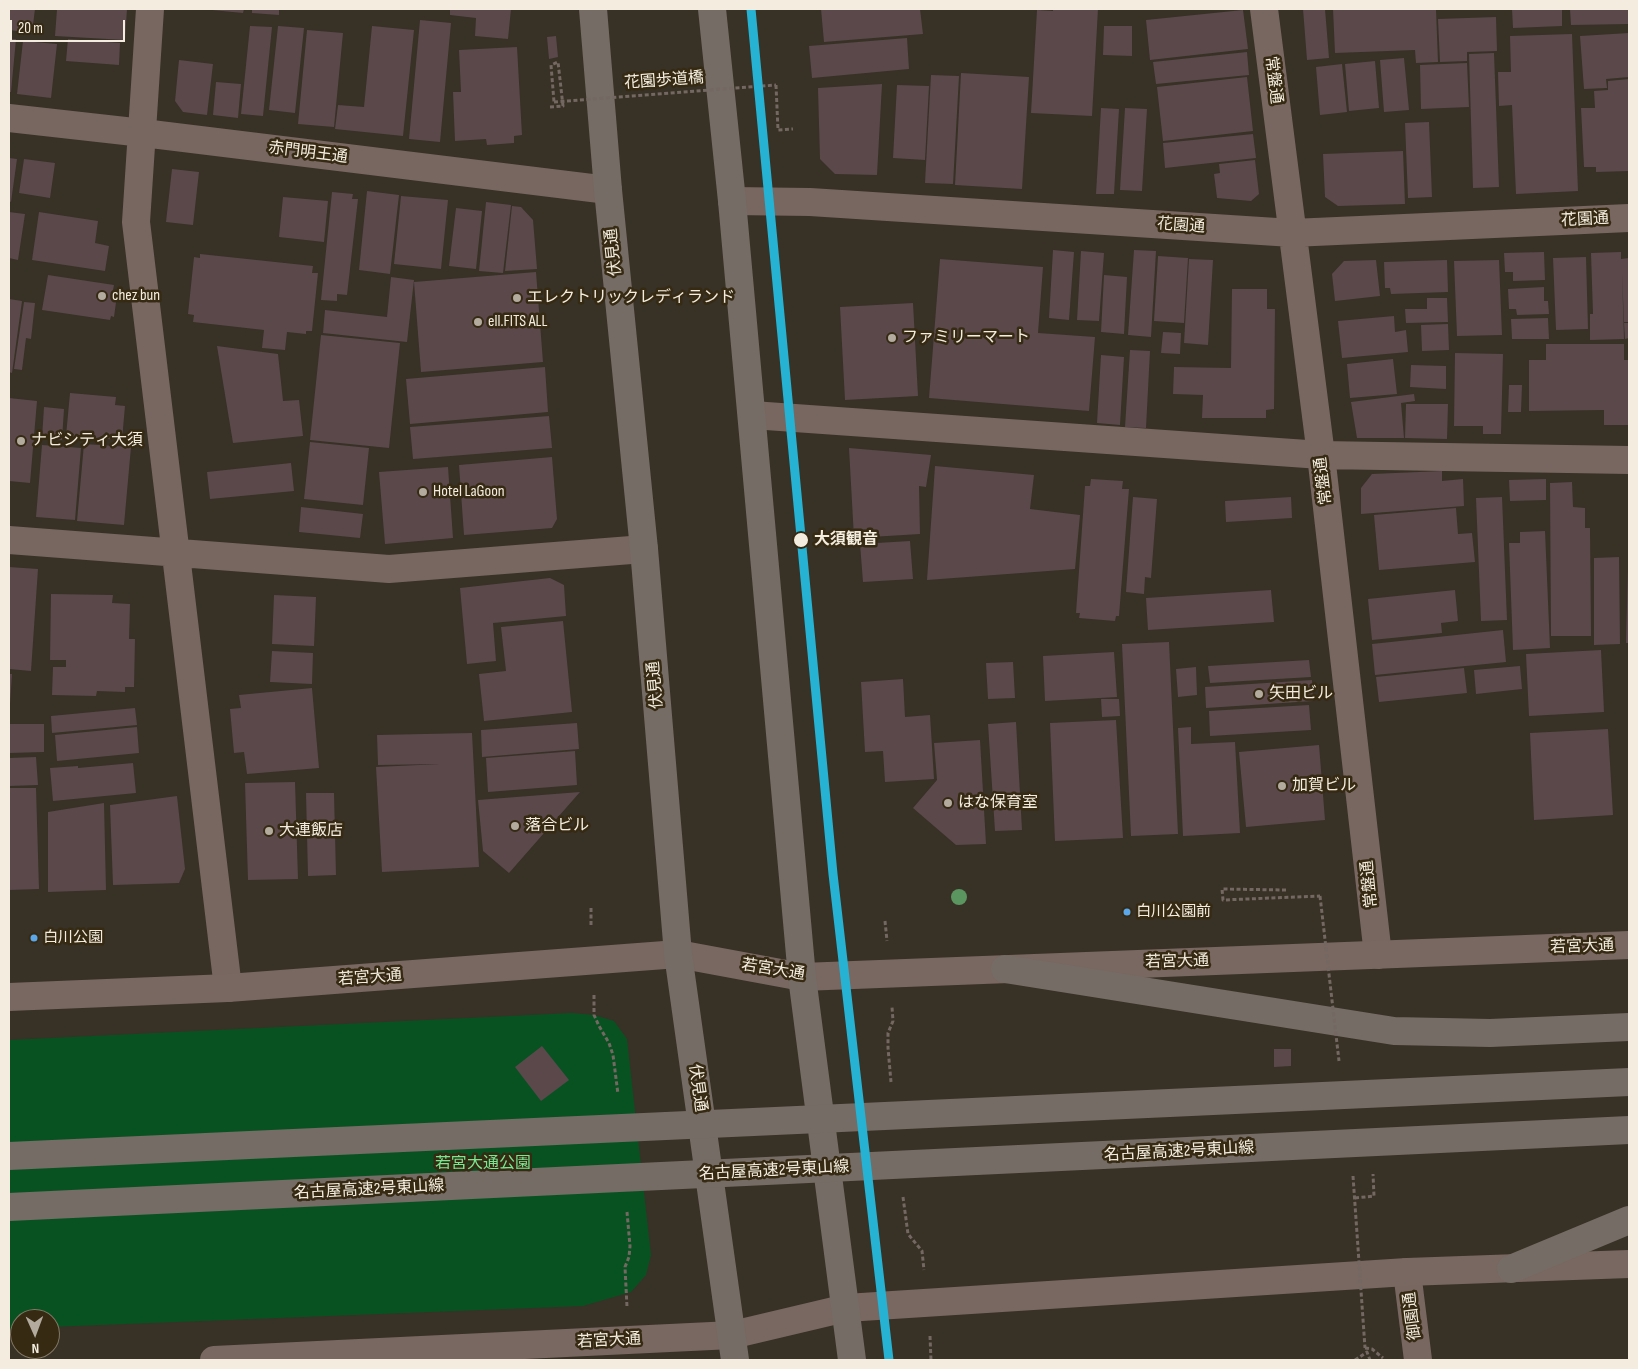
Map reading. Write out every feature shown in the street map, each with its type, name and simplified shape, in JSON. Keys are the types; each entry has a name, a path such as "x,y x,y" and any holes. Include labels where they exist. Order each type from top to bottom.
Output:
{"highway":[{"name":"伏見通","path":"593,9 608,190 644,550 678,954 733,1348"},
{"path":"712,9 752,415 802,977 852,1360"},
{"path":"1005,969 1394,1031 1490,1033 1629,1027"},
{"path":"9,1156 1629,1082"},
{"name":"名古屋高速2号東山線","path":"9,1207 1629,1130"},
{"path":"1511,1269 1629,1220"}],"street":[{"path":"150,9 136,222 228,988"},
{"name":"常盤通","path":"1264,9 1321,455 1378,955"},
{"name":"赤門明王通","path":"9,118 608,190"},
{"name":"花園通","path":"732,201 810,202 1292,233 1629,218"},
{"path":"752,415 1321,455 1629,460"},
{"path":"9,540 389,569 644,550"},
{"name":"若宮大通","path":"9,998 228,988 678,954 802,977 1629,945"},
{"name":"若宮大通","path":"214,1360 733,1348 846,1308 1408,1272 1629,1264"},
{"name":"御園通","path":"1408,1272 1418,1360"}],"path":[{"name":"花園歩道橋","path":"550,107 563,106 558,62 551,65 554,102 776,85 778,130 793,129"},
{"path":"1286,890 1222,889 1223,900 1320,896"},
{"path":"1365,1348 1372,1349 1385,1360"},
{"path":"1355,1360 1367,1352 1370,1360"}],"green space":[{"name":"若宮大通公園","path":"572,1013 594,1015 614,1021 627,1039 651,1255 646,1275 631,1292 583,1306 60,1327 60,1309 10,1309 9,1329 9,1040"}],"building":[{"path":"9,9 35,9 32,33 9,30"},
{"path":"57,9 127,9 125,40 55,36"},
{"path":"212,9 244,9 243,13"},
{"path":"252,9 279,9 279,15 252,13"},
{"path":"450,9 511,9 508,39 475,36 476,18 450,15"},
{"path":"821,9 920,9 923,34 824,42"},
{"path":"1053,9 1098,9 1092,116 1031,113 1037,10 1053,11"},
{"path":"1303,9 1325,9 1329,58 1307,60"},
{"path":"1333,9 1436,9 1438,62 1416,63 1415,50 1335,53"},
{"path":"1512,9 1562,9 1562,26 1513,28"},
{"path":"1570,9 1629,9 1629,24 1571,25"},
{"path":"1243,10 1248,49 1150,60 1146,20"},
{"path":"1496,17 1497,51 1467,52 1467,61 1440,62 1438,19"},
{"path":"420,20 451,23 440,142 409,139"},
{"path":"250,26 272,27 263,116 241,114"},
{"path":"278,26 304,28 295,113 269,110"},
{"path":"372,26 414,30 403,136 335,129 338,105 364,107"},
{"path":"1104,26 1132,26 1132,56 1103,55"},
{"path":"307,30 343,33 334,127 298,124"},
{"path":"1629,33 1629,77 1606,79 1607,88 1584,89 1580,36"},
{"path":"1572,34 1578,191 1516,194 1512,105 1499,106 1498,72 1511,72 1510,36"},
{"path":"556,36 558,57 549,59 547,37"},
{"path":"907,38 909,69 812,78 809,46"},
{"path":"9,39 16,39 11,92 9,92"},
{"path":"68,39 120,43 119,65 66,61"},
{"path":"23,41 57,44 51,98 17,94"},
{"path":"517,47 522,135 514,136 514,143 487,145 486,139 455,141 453,92 461,92 459,50"},
{"path":"1247,52 1249,75 1156,84 1153,62"},
{"path":"1494,53 1499,187 1473,188 1469,54"},
{"path":"1404,58 1409,110 1384,112 1380,60"},
{"path":"179,60 213,64 207,115 183,112 175,101"},
{"path":"1375,61 1379,108 1349,111 1345,64"},
{"path":"1467,63 1469,107 1421,109 1420,65"},
{"path":"1342,64 1347,112 1320,115 1316,67"},
{"path":"961,73 1029,77 1022,189 955,185"},
{"path":"931,75 959,76 953,184 925,183"},
{"path":"1247,77 1253,131 1163,141 1157,87"},
{"path":"1629,79 1629,171 1596,172 1596,167 1584,167 1581,108 1595,108 1594,91 1608,90 1608,81"},
{"path":"216,82 241,84 238,118 213,115"},
{"path":"882,84 877,175 835,174 820,159 818,88"},
{"path":"897,85 929,86 925,160 893,158"},
{"path":"1101,108 1119,109 1114,194 1096,194"},
{"path":"1125,108 1147,109 1142,191 1120,190"},
{"path":"1429,122 1432,197 1408,198 1405,123"},
{"path":"1253,134 1256,158 1165,168 1163,143"},
{"path":"1403,151 1405,204 1338,206 1325,197 1323,154"},
{"path":"9,158 17,159 11,202 9,201"},
{"path":"24,159 55,163 50,198 19,193"},
{"path":"1255,160 1259,194 1251,201 1217,198 1214,174 1220,173 1219,164"},
{"path":"172,169 199,172 193,225 166,222"},
{"path":"367,191 399,195 390,274 359,270"},
{"path":"332,192 353,194 352,199 358,199 347,295 337,294 337,301 321,300"},
{"path":"401,196 448,200 441,269 394,264"},
{"path":"283,197 328,201 324,242 279,237"},
{"path":"486,202 511,205 503,273 479,271"},
{"path":"512,206 521,207 533,220 537,269 505,271"},
{"path":"456,208 482,211 476,269 449,266"},
{"path":"9,212 25,214 18,260 9,258"},
{"path":"39,212 98,221 95,243 109,246 105,271 32,260"},
{"path":"1053,250 1074,252 1069,320 1049,318"},
{"path":"1134,250 1156,251 1151,337 1128,335"},
{"path":"1081,251 1104,253 1099,321 1077,320"},
{"path":"1544,252 1545,280 1513,281 1513,272 1505,272 1504,253"},
{"path":"1621,252 1621,259 1629,258 1629,322 1624,322 1622,273 1624,339 1590,340 1590,314 1593,314 1591,253"},
{"path":"200,254 313,266 312,273 318,273 312,331 306,331 306,334 287,332 285,350 262,348 264,330 193,322 194,315 188,314 194,257 200,258"},
{"path":"1158,256 1188,258 1184,323 1154,321"},
{"path":"1586,257 1588,329 1556,330 1553,258"},
{"path":"940,259 1043,267 1038,333 1095,337 1089,411 929,398"},
{"path":"1189,259 1213,260 1208,345 1184,343"},
{"path":"1376,260 1380,296 1335,301 1332,274 1344,261"},
{"path":"1447,260 1448,292 1391,294 1390,288 1385,288 1384,262"},
{"path":"1499,260 1502,335 1457,336 1454,261"},
{"name":"ell.FITS ALL","path":"536,272 543,362 421,372 414,282"},
{"path":"48,275 114,285 112,295 117,295 114,317 111,316 110,320 42,310"},
{"path":"1104,275 1127,277 1124,334 1101,332"},
{"path":"391,277 414,280 407,342 323,333 325,310 387,317"},
{"path":"1544,287 1544,301 1548,301 1549,314 1517,315 1516,309 1509,309 1508,289"},
{"path":"1232,289 1267,289 1267,309 1275,309 1274,409 1266,410 1266,418 1202,418 1203,395 1173,394 1174,367 1231,368"},
{"path":"1427,298 1447,298 1448,322 1406,323 1405,309 1427,309"},
{"path":"9,299 22,301 12,373 9,372"},
{"path":"24,302 35,303 31,339 26,338 22,370 14,369"},
{"path":"913,303 918,396 845,400 840,307"},
{"path":"1394,316 1395,332 1406,330 1408,352 1342,358 1338,321"},
{"path":"1548,318 1549,339 1512,339 1511,319"},
{"path":"1624,323 1629,323 1629,338 1625,339"},
{"path":"1448,324 1449,350 1422,351 1421,325"},
{"path":"1163,332 1181,333 1180,354 1161,353"},
{"path":"321,335 400,343 389,448 310,440"},
{"path":"1546,344 1624,344 1624,360 1629,360 1629,425 1604,425 1604,410 1529,411 1529,360 1546,360"},
{"path":"217,346 278,354 283,401 299,400 303,436 233,443"},
{"path":"1130,350 1150,351 1146,428 1125,427"},
{"path":"1455,353 1503,354 1501,434 1483,434 1483,426 1454,426"},
{"path":"1101,355 1124,357 1120,425 1097,423"},
{"path":"1393,359 1397,394 1350,398 1347,364"},
{"path":"1411,365 1446,366 1446,389 1410,387"},
{"path":"545,367 548,412 410,424 406,379"},
{"path":"1509,385 1522,385 1521,412 1508,412"},
{"path":"70,393 116,397 115,405 125,406 122,440 66,436"},
{"path":"1414,394 1415,401 1401,403 1404,438 1357,438 1351,402"},
{"name":"ナビシティ大須","path":"9,398 37,401 30,483 9,481"},
{"path":"1406,404 1448,404 1447,439 1405,438"},
{"path":"44,407 64,409 62,440 42,438"},
{"path":"549,416 552,448 413,459 410,427"},
{"path":"310,442 369,448 363,505 304,499"},
{"path":"84,444 131,447 124,525 77,521"},
{"path":"42,445 81,448 75,520 36,517"},
{"path":"849,448 931,455 926,487 919,486 920,534 854,538"},
{"path":"552,457 557,519 552,528 464,535 459,465"},
{"path":"291,463 294,491 210,499 207,472"},
{"path":"935,466 1034,475 1030,509 1080,515 1075,569 927,580"},
{"path":"448,467 453,538 385,544 379,472"},
{"path":"1442,471 1442,481 1463,479 1464,506 1361,514 1361,488 1372,474"},
{"path":"1091,479 1123,481 1122,489 1129,489 1119,616 1116,616 1115,621 1079,618 1080,613 1076,613 1085,486 1090,486"},
{"path":"1546,479 1546,500 1510,501 1509,480"},
{"path":"1572,482 1573,507 1585,508 1585,528 1590,528 1591,636 1551,636 1550,483"},
{"path":"1133,497 1157,499 1151,578 1145,577 1144,594 1126,592"},
{"path":"1291,497 1292,518 1226,522 1225,501"},
{"path":"1502,497 1507,620 1481,621 1476,498"},
{"path":"301,507 363,514 360,538 299,532"},
{"path":"1456,508 1458,534 1472,533 1475,562 1379,570 1374,515"},
{"path":"1545,531 1550,648 1513,650 1509,543 1520,543 1520,532"},
{"path":"910,541 913,579 863,582 860,544"},
{"path":"1619,557 1620,644 1594,645 1594,558"},
{"path":"9,567 38,569 31,671 9,669"},
{"path":"1628,568 1629,643 1626,643"},
{"path":"550,578 564,585 566,616 493,623 496,661 467,664 460,588"},
{"path":"1271,590 1274,622 1148,630 1146,598"},
{"path":"1455,590 1458,621 1441,623 1442,633 1372,640 1368,599"},
{"path":"51,594 113,595 112,603 130,604 129,639 135,639 134,687 125,687 125,692 97,691 96,696 52,695 53,667 66,667 66,660 50,660"},
{"path":"274,595 316,597 314,646 272,644"},
{"path":"563,621 572,712 484,721 479,674 506,671 501,627"},
{"path":"1503,630 1506,662 1375,675 1372,644"},
{"path":"1169,642 1178,834 1131,836 1122,644"},
{"path":"1601,650 1604,712 1529,716 1526,654"},
{"path":"272,651 313,653 312,684 270,682"},
{"path":"1114,652 1117,697 1045,701 1043,656"},
{"path":"1309,660 1311,677 1210,683 1208,666"},
{"path":"1013,662 1015,698 988,699 986,663"},
{"path":"1520,666 1522,689 1476,694 1474,670"},
{"path":"1196,667 1197,695 1178,697 1176,669"},
{"path":"1464,668 1467,693 1379,702 1376,677"},
{"path":"9,674 12,674 10,704 9,704"},
{"path":"903,679 905,717 930,715 934,779 885,782 883,751 865,752 861,682"},
{"name":"矢田ビル","path":"1312,680 1313,701 1206,708 1205,687"},
{"path":"312,688 319,768 247,774 244,752 234,753 230,709 241,708 239,695"},
{"path":"1101,699 1119,699 1120,716 1102,717"},
{"path":"1309,705 1311,730 1210,736 1209,711"},
{"path":"135,708 137,725 52,733 51,716"},
{"path":"1116,720 1123,838 1055,841 1050,723"},
{"path":"1016,722 1022,830 995,831 988,724"},
{"path":"577,723 579,749 482,757 481,730"},
{"path":"9,724 44,724 44,752 9,753"},
{"path":"137,727 139,753 57,761 55,735"},
{"path":"1191,727 1191,744 1235,742 1240,833 1183,836 1178,728"},
{"path":"1608,729 1613,815 1534,820 1530,733"},
{"path":"472,733 479,867 382,872 376,767 440,764 378,765 377,735"},
{"path":"980,740 986,844 956,845 913,808 937,780 934,743"},
{"name":"加賀ビル","path":"1319,745 1325,820 1246,827 1239,752"},
{"path":"575,751 577,785 488,792 486,758"},
{"path":"36,757 38,785 9,786 9,758"},
{"path":"133,763 136,793 53,801 50,768 78,766 78,768"},
{"path":"295,782 298,879 248,880 245,783"},
{"path":"9,788 36,788 39,889 9,890"},
{"name":"落合ビル","path":"580,792 509,873 483,851 478,800"},
{"path":"306,793 334,793 336,875 308,876"},
{"path":"177,796 185,869 179,883 113,885 110,805"},
{"path":"104,803 106,890 48,892 48,812"},
{"path":"542,1046 569,1080 541,1101 515,1067"},
{"path":"1274,1049 1291,1049 1291,1066 1274,1067"}],"transit line":[{"path":"751,9 833,874 889,1360"}],"place":[{"name":"chez bun","path":"102,296"},
{"name":"エレクトリックレディランド","path":"517,298"},
{"name":"ell.FITS ALL","path":"478,322"},
{"name":"ファミリーマート","path":"892,338"},
{"name":"ナビシティ大須","path":"21,441"},
{"name":"Hotel LaGoon","path":"423,492"},
{"name":"大須観音","path":"801,540"},
{"name":"矢田ビル","path":"1259,694"},
{"name":"加賀ビル","path":"1282,786"},
{"name":"はな保育室","path":"948,803"},
{"name":"落合ビル","path":"515,826"},
{"name":"大連飯店","path":"269,831"},
{"name":"白川公園前","path":"1127,912"},
{"name":"白川公園","path":"34,938"}]}
